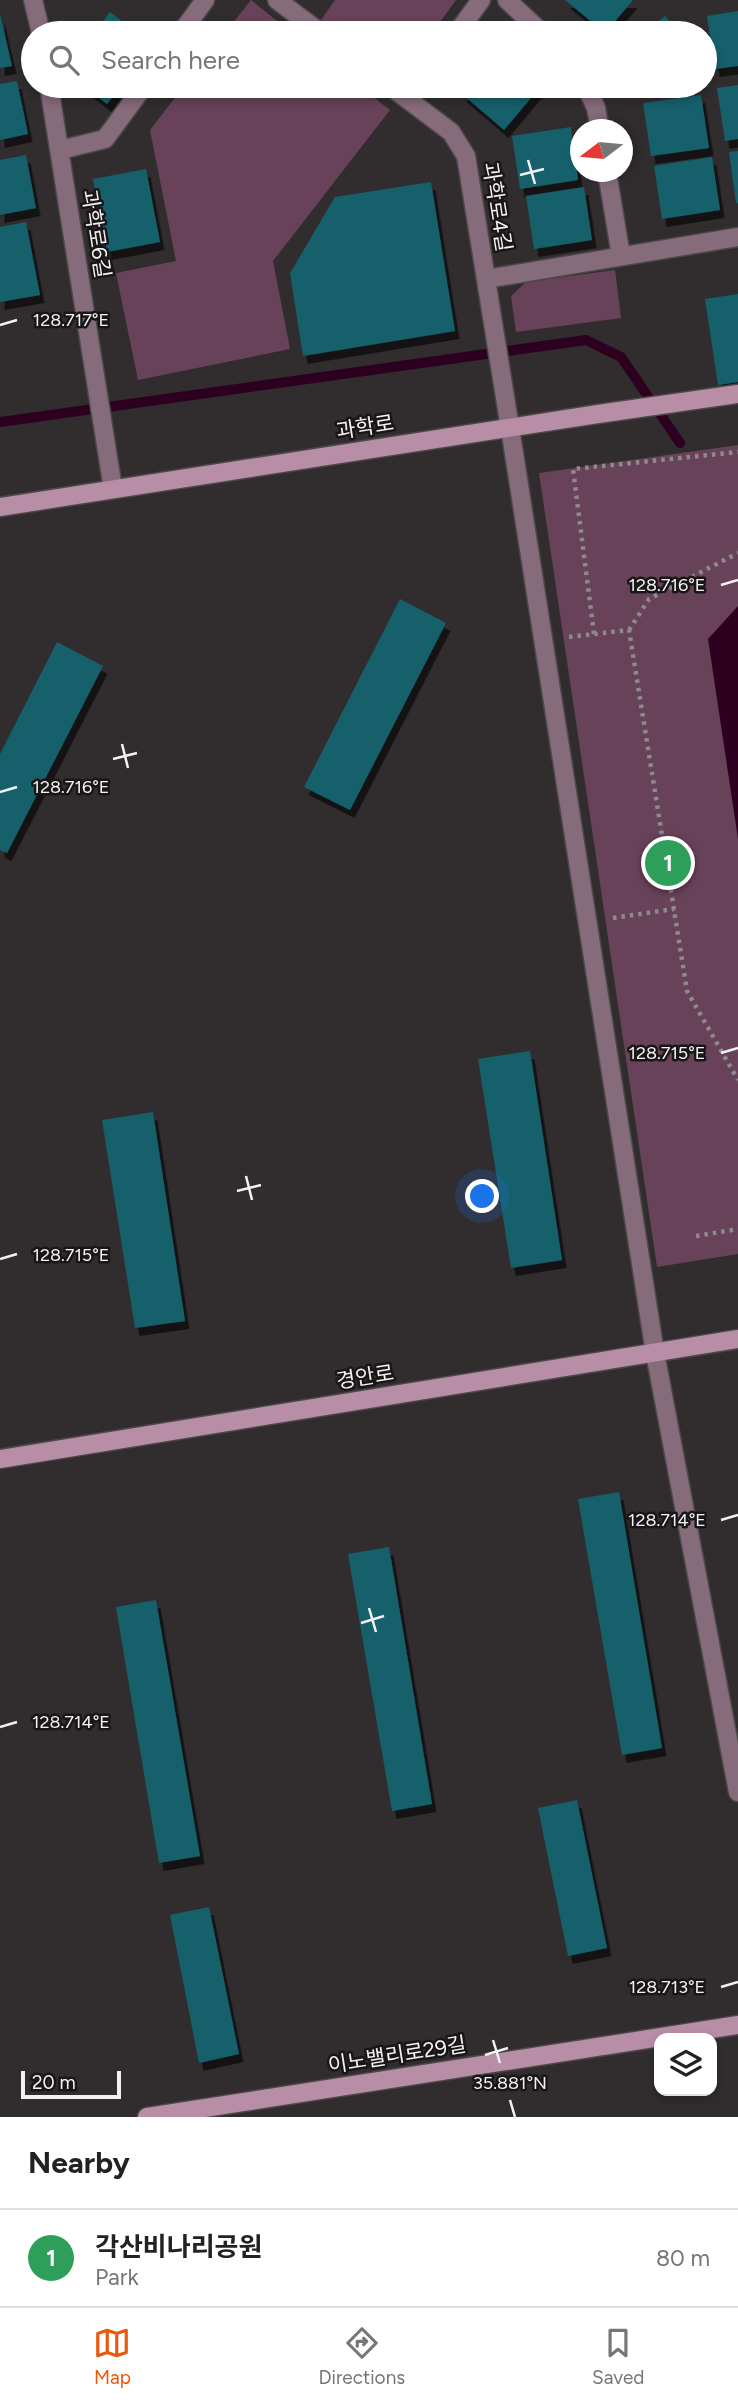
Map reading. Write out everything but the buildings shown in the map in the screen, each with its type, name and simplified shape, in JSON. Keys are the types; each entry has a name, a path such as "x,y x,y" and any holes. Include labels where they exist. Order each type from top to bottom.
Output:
{"street":[{"path":"33,0 38,21"},
{"path":"190,21 205,0"},
{"path":"277,0 305,21"},
{"path":"466,21 481,0"},
{"path":"506,0 529,21"},
{"name":"과학로6길","path":"52,98 113,489"},
{"path":"60,150 105,139 135,98"},
{"name":"과학로4길","path":"419,98 452,132 466,156 510,428"},
{"path":"591,98 598,119"},
{"path":"609,182 621,256"},
{"path":"486,279 738,237"},
{"name":"과학로","path":"0,507 730,395"},
{"path":"510,428 655,1353 738,1792"},
{"name":"경안로","path":"0,1459 738,1339"},
{"name":"이노밸리로29길","path":"147,2117 738,2025"}],"path":[{"path":"594,634 573,469 738,452"},
{"path":"738,553 649,599 629,630 687,991 738,1080"},
{"path":"544,640 629,630"},
{"path":"588,922 674,909"},
{"path":"696,1236 738,1229"}],"shaded area":[{"path":"251,0 277,21 234,21"},
{"path":"335,0 456,0 441,21 321,20"},
{"path":"175,98 374,98 390,110 273,261 290,349 138,380 116,273 176,261 150,130"},
{"path":"615,270 621,318 516,332 511,296 526,282"},
{"path":"738,445 738,1254 657,1267 539,473"},
{"path":"738,606 738,839 708,639"}],"waterway":[{"path":"0,422 586,340 621,357 680,443"}],"place":[{"name":"각산비나리공원","path":"668,863"}]}
